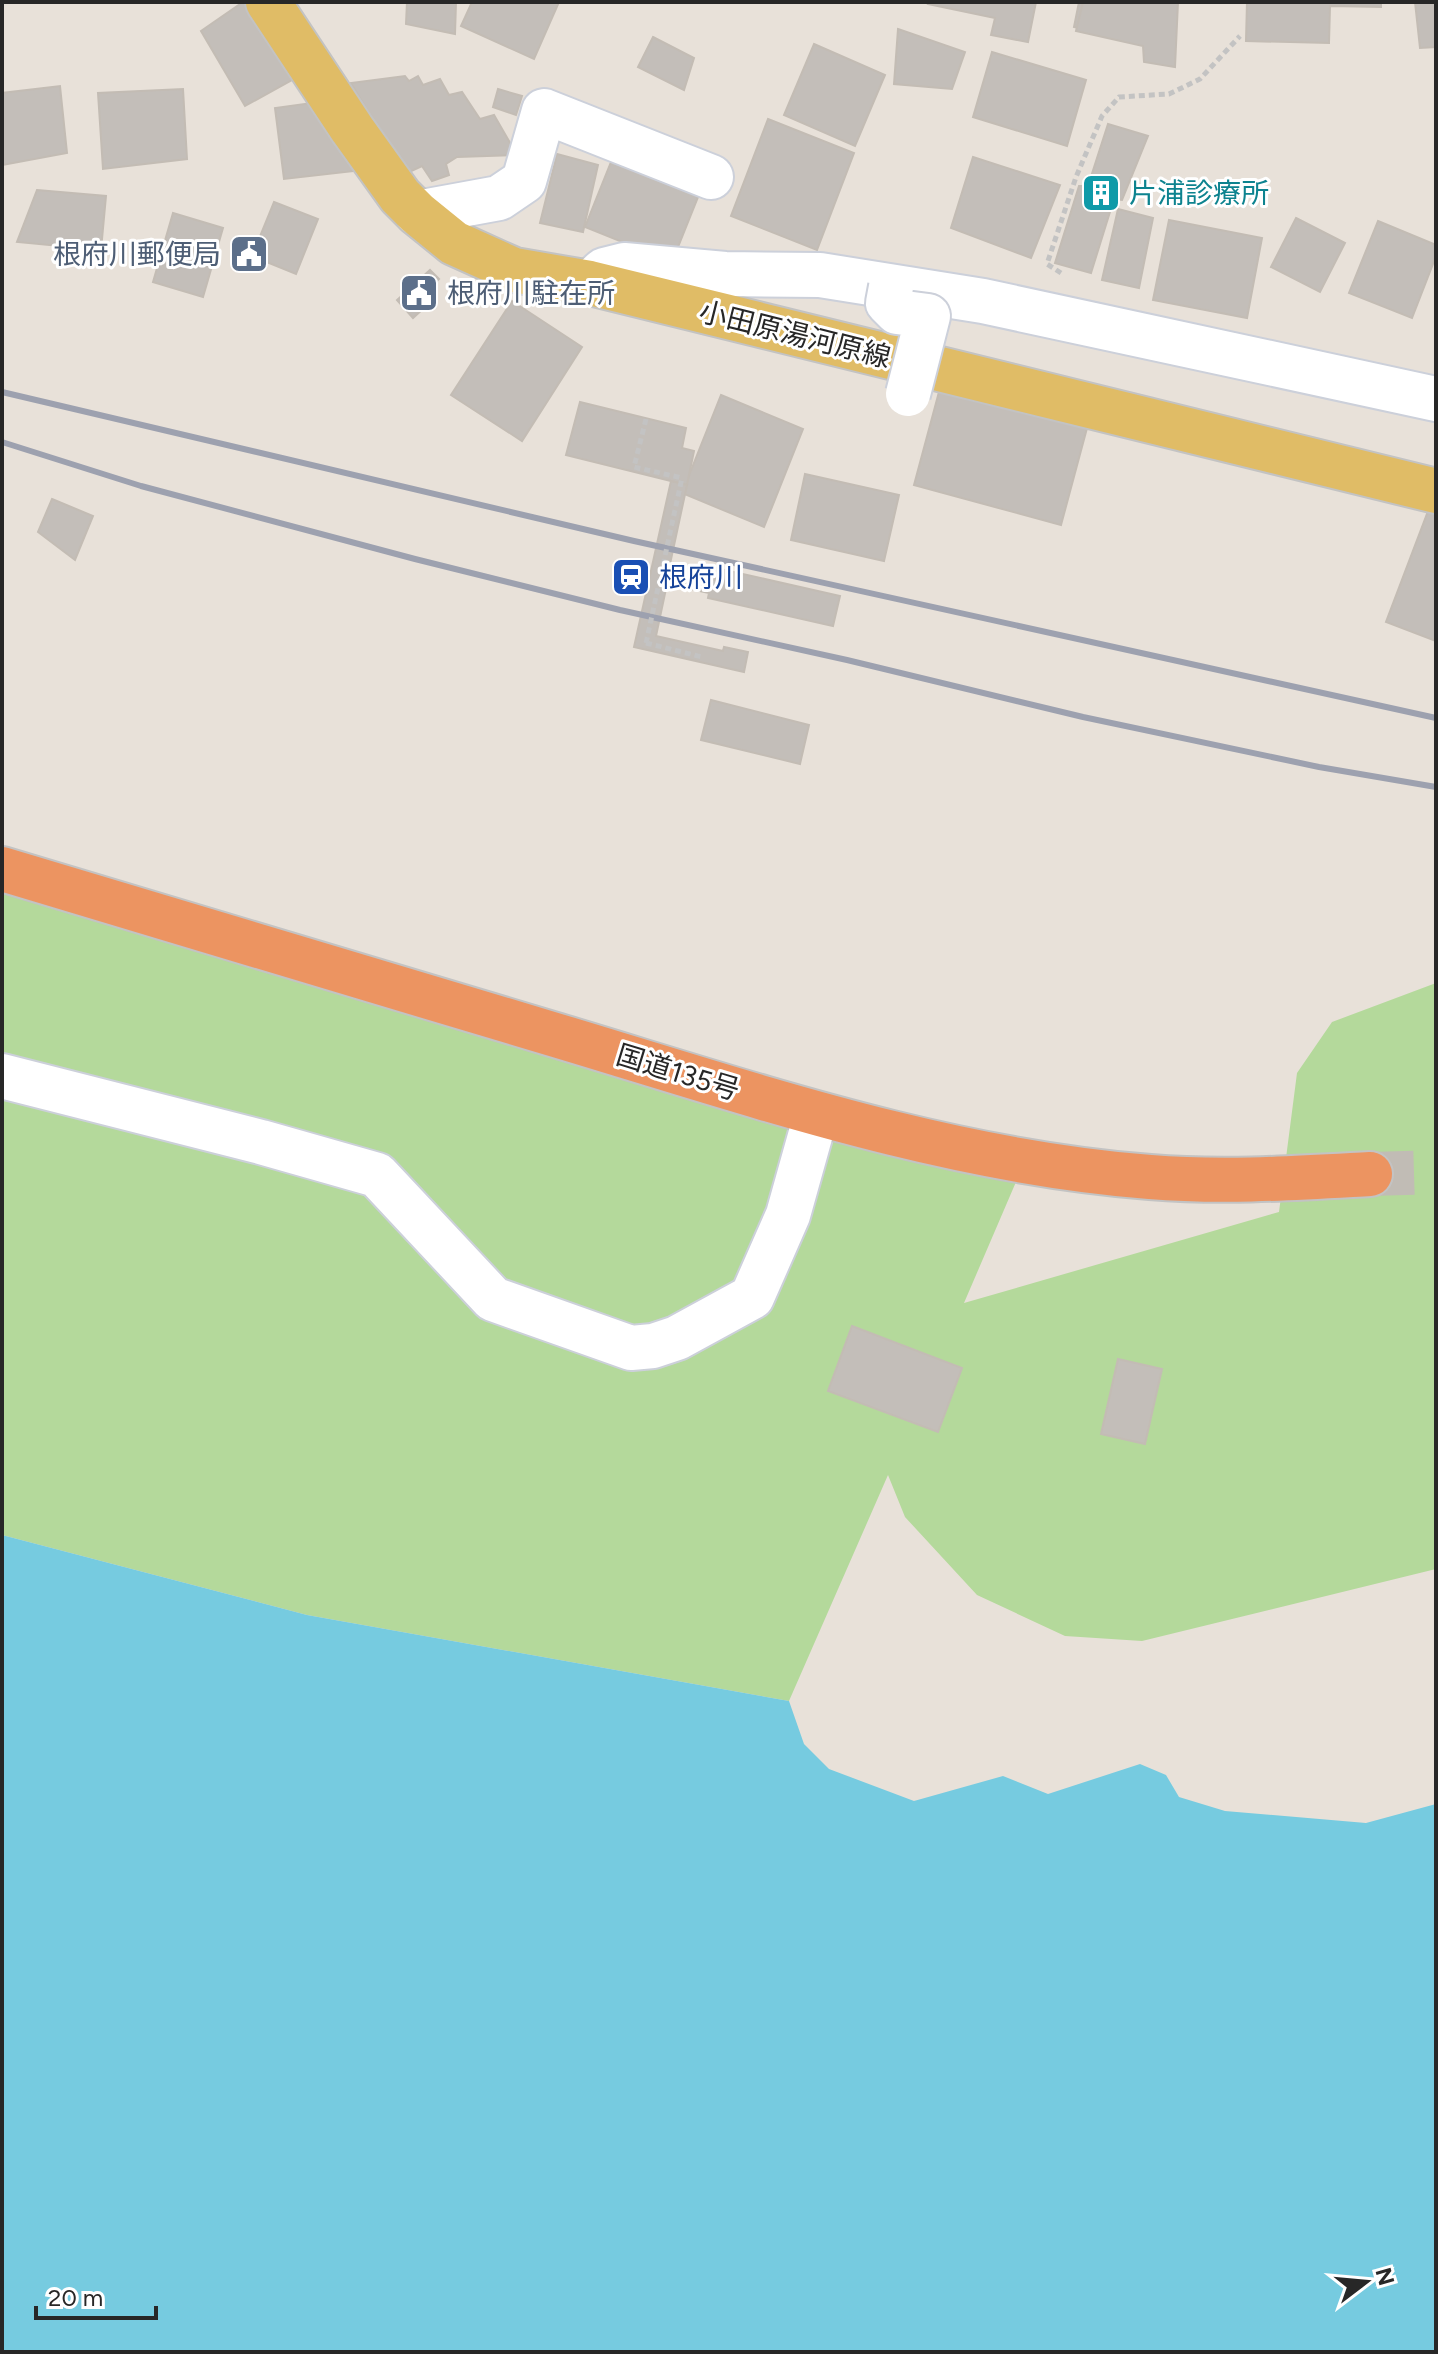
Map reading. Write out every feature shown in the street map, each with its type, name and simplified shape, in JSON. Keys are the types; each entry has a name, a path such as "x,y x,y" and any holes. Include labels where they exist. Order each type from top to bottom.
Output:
{"highway":[{"name":"国道135号","path":"2,869 816,1115 968,1152 1110,1173 1249,1180 1370,1174"}],"main road":[{"name":"小田原湯河原線","path":"268,2 400,196 454,243 514,270 590,283 1436,491"}],"street":[{"path":"417,213 499,198 524,181 544,111 711,177"},
{"path":"590,283 604,270 624,265 725,274 820,275 983,301 1436,399"},
{"path":"891,287 888,303 897,312 928,316 908,394"},
{"path":"2,1076 377,1175 493,1299 631,1348 653,1346 677,1338 752,1297 788,1215 816,1115"}],"path":[{"path":"1068,277 1047,264 1076,177 1102,116 1119,97 1169,94 1200,79 1240,36"},
{"path":"646,419 634,467 682,478 646,643 702,657"},
{"path":"662,570 719,585"}],"green space":[{"path":"2,881 1025,1161 964,1303 1279,1212 1297,1073 1332,1022 1436,983 1436,1569 1142,1641 1065,1636 977,1595 905,1517 888,1475 789,1701 307,1615 2,1535"}],"water":[{"path":"2,1535 307,1615 789,1701 804,1744 829,1769 914,1801 1003,1776 1048,1794 1140,1764 1166,1775 1179,1797 1225,1811 1366,1823 1436,1804 1436,2352 2,2352"}],"building":[{"path":"243,2 254,2 303,74 245,106 201,31"},
{"path":"407,2 456,2 455,34 406,24"},
{"path":"472,2 559,2 534,59 461,26"},
{"path":"929,2 1036,2 1028,42 991,35 995,18"},
{"path":"1079,2 1177,2 1168,47 1074,27"},
{"path":"1083,2 1178,2 1175,67 1144,62 1143,46 1076,31"},
{"path":"1247,2 1381,2 1381,7 1330,6 1329,43 1246,41"},
{"path":"1415,2 1436,2 1436,47 1420,48"},
{"path":"898,29 965,52 952,89 894,84"},
{"path":"653,37 694,58 684,90 638,67"},
{"path":"814,44 885,75 855,146 784,115"},
{"path":"992,52 1086,80 1067,146 973,117"},
{"path":"405,76 409,81 418,76 423,85 440,79 449,95 462,92 480,119 494,115 517,155 457,157 446,164 449,175 432,181 422,166 405,174 351,83"},
{"path":"60,86 67,153 2,165 2,93"},
{"path":"183,89 187,159 103,169 98,93"},
{"path":"498,89 522,96 516,115 493,107"},
{"path":"326,101 363,170 284,179 275,108"},
{"path":"768,119 854,153 817,250 731,216"},
{"name":"片浦診療所","path":"1108,124 1148,136 1122,200 1114,199 1091,273 1055,263 1079,186 1088,186"},
{"path":"615,152 702,187 672,262 585,227"},
{"path":"557,154 598,165 583,232 540,223"},
{"path":"973,157 1060,185 1031,258 951,228"},
{"path":"37,190 106,196 101,250 17,242"},
{"path":"274,202 318,219 296,274 252,256"},
{"path":"1118,209 1153,218 1139,288 1102,280"},
{"path":"173,213 223,228 203,297 153,282"},
{"path":"1296,218 1345,243 1320,292 1271,267"},
{"path":"1169,220 1262,238 1247,318 1153,300"},
{"path":"1378,221 1436,245 1436,256 1412,318 1349,293"},
{"name":"根府川駐在所","path":"430,270 439,279 428,289 436,297 413,318 397,300"},
{"path":"512,301 582,347 522,441 451,395"},
{"path":"943,377 1090,417 1061,525 914,485"},
{"path":"721,395 803,429 764,527 682,493"},
{"path":"580,402 686,428 682,448 694,451 687,485 566,455"},
{"path":"805,474 899,495 884,561 791,540"},
{"path":"671,481 687,485 670,564 716,573 716,568 840,596 833,626 708,598 709,593 667,584 656,636 723,651 724,647 748,652 744,672 634,647"},
{"path":"1433,498 1436,499 1436,641 1386,622"},
{"path":"52,499 93,516 75,560 38,532"},
{"path":"711,700 809,725 800,764 701,740"},
{"path":"852,1326 962,1368 938,1432 828,1391"},
{"path":"1118,1359 1162,1369 1145,1444 1101,1434"}],"tunnel":[{"path":"1370,1174 1436,1172"}],"railway":[{"path":"2,392 634,541 1436,718"},
{"path":"2,442 141,486 620,610 1083,717 1319,767 1436,787"}],"place":[{"name":"片浦診療所","path":"1101,193"},
{"name":"根府川郵便局","path":"249,254"},
{"name":"根府川駐在所","path":"419,293"},
{"name":"根府川","path":"631,577"}]}
